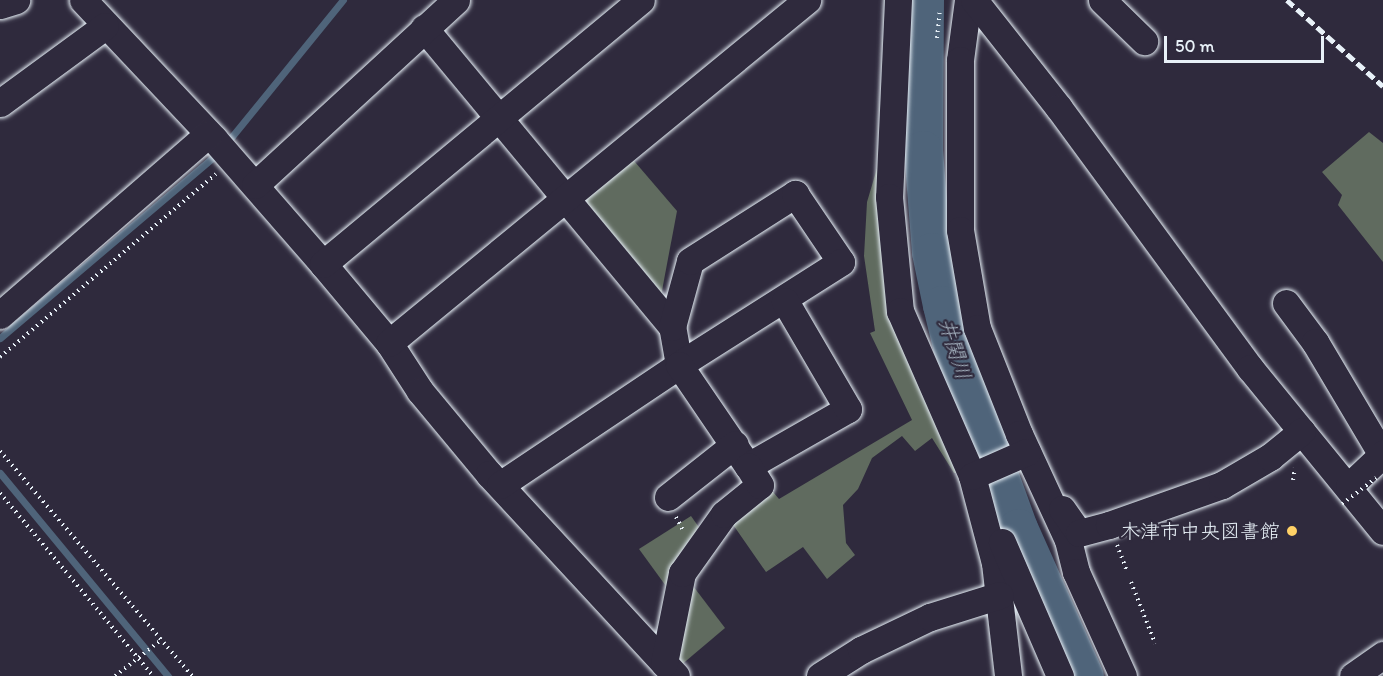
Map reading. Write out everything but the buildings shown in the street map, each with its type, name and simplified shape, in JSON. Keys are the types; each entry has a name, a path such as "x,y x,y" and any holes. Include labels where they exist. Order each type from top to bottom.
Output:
{"street":[{"path":"0,5 16,0"},
{"path":"83,0 255,185 389,343 420,392 500,485 670,670"},
{"path":"255,185 456,0"},
{"path":"323,264 641,0"},
{"path":"389,343 807,0"},
{"path":"897,0 889,197 900,311 989,503 1060,676"},
{"path":"968,0 960,60 960,230 977,328 1024,453 1068,540 1076,572 1123,676"},
{"path":"974,0 1059,108 1250,368 1302,431 1346,495 1383,531"},
{"path":"1102,0 1144,41"},
{"path":"0,103 105,26"},
{"path":"424,28 672,327"},
{"path":"0,315 221,148"},
{"path":"500,485 679,365 785,301 841,262 795,194 690,261 672,327 679,365 760,485 724,514 682,573 670,670"},
{"path":"668,498 741,455 848,409 785,301"},
{"path":"1286,303 1315,342 1381,463 1346,495"},
{"path":"1024,453 1071,525 1079,533 1222,485 1270,457 1302,431"},
{"path":"975,475 1024,453"},
{"path":"975,475 1000,595 1008,676"},
{"path":"820,676 861,650 930,616 1000,595"},
{"path":"1353,676 1383,655"}],"path":[{"path":"0,357 221,148"},
{"path":"0,451 192,676"},
{"path":"1346,495 1381,463"},
{"path":"0,493 153,676"},
{"path":"668,498 686,536 697,549"},
{"path":"1131,582 1155,643"},
{"path":"115,676 161,640"}],"green space":[{"path":"1369,132 1383,143 1383,262 1338,205 1342,195 1322,172"},
{"path":"629,155 677,211 661,296 586,207 588,190"},
{"path":"878,165 881,246 964,472 954,473 932,438 915,451 902,436 872,458 858,489 843,505 846,543 855,555 827,579 803,547 766,572 727,516 768,486 779,499 912,420 870,333 875,331 864,256 867,202"},
{"path":"691,516 703,533 671,593 639,549"},
{"path":"687,578 725,628 680,666 671,656"}],"waterway":[{"path":"225,145 343,0"},
{"name":"井関川","path":"924,0 923,150 931,252 942,305 952,346 1018,528 1084,676"},
{"path":"0,338 218,153"},
{"path":"0,473 168,676"}],"railway":[{"path":"1287,0 1383,86"}],"place":[{"name":"木津市中央図書館","path":"1292,531"}]}
